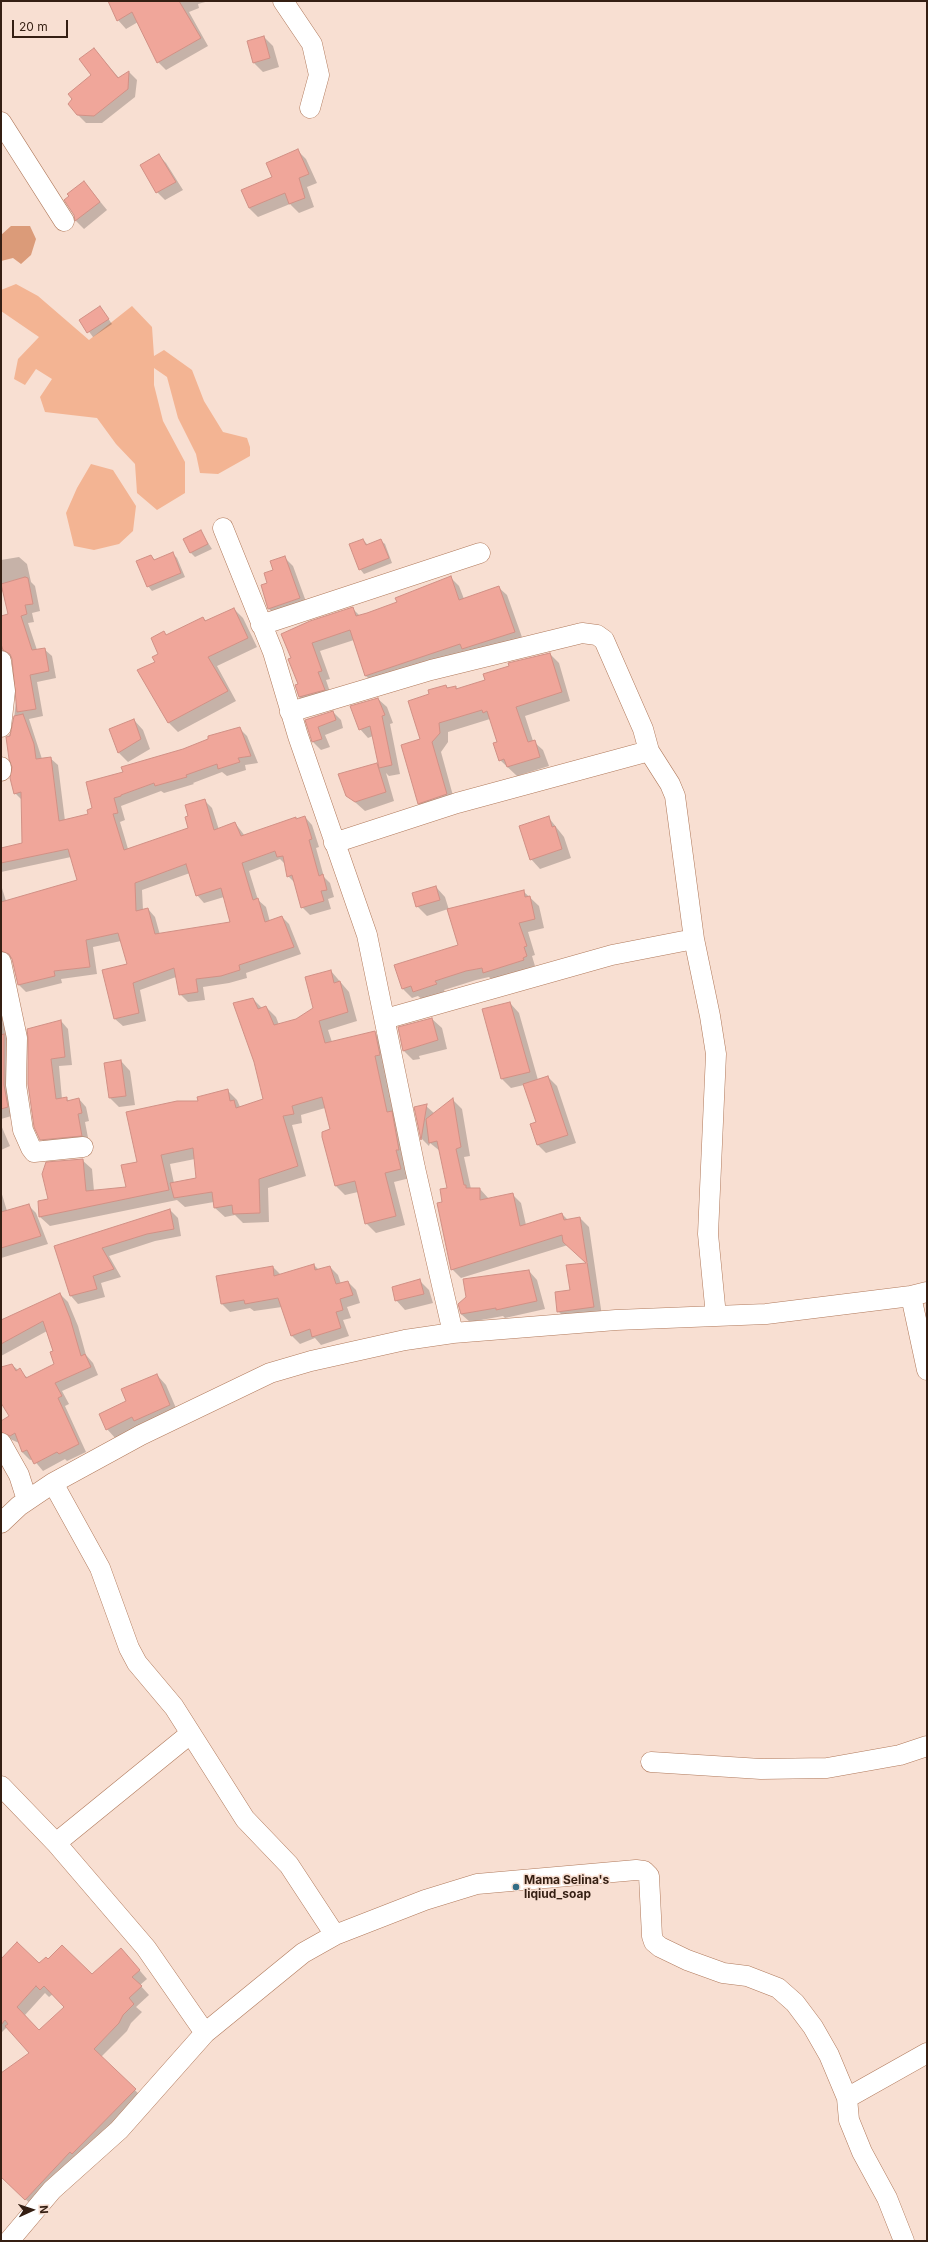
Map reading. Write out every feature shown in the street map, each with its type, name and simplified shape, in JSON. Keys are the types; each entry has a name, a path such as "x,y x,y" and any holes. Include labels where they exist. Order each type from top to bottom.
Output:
{"street":[{"path":"283,1 312,44 319,75 310,108"},
{"path":"1,122 64,221"},
{"path":"223,528 273,652 290,712 367,935 417,1176 453,1333"},
{"path":"261,625 480,553"},
{"path":"290,712 431,670 590,633 597,635 604,640 643,729 649,750 670,784 675,796 694,939 710,1016 716,1054 708,1234 716,1316"},
{"path":"1,727 5,691 2,670"},
{"path":"334,843 457,803 649,750"},
{"path":"385,1019 612,956 694,939"},
{"path":"1,962 7,1015 17,1038 16,1085 23,1130 34,1152 83,1147"},
{"path":"1,1523 27,1500 54,1483 141,1435 270,1373 310,1361 405,1340 453,1333 616,1320 766,1314 919,1294 927,1370"},
{"path":"1,1443 19,1475 27,1500"},
{"path":"54,1483 100,1568 129,1648 137,1664 174,1707 245,1819 289,1865 335,1935"},
{"path":"56,1843 190,1734"},
{"path":"651,1762 761,1769 827,1768 900,1755 927,1746"},
{"path":"1,1786 56,1843 146,1948 205,2033"},
{"path":"9,2241 52,2190 119,2130 205,2033 302,1953 335,1935 425,1900 477,1884 636,1870 644,1871 649,1876 652,1936 654,1942 660,1947 723,1973 747,1976 778,1988 795,2003 813,2027 829,2055 847,2098 849,2120 862,2152 886,2198 904,2241"},
{"path":"847,2098 927,2054"}],"shaded area":[{"path":"11,226 30,226 36,239 31,255 21,264 13,258 1,261 1,235"},
{"path":"16,284 38,296 89,340 132,306 152,327 154,356 164,350 192,370 204,401 223,432 247,438 250,447 250,456 218,474 200,473 196,454 178,418 167,377 154,368 154,385 163,421 185,462 185,493 157,510 137,493 135,464 116,444 97,418 45,412 40,397 52,379 36,369 25,385 14,379 18,359 39,337 1,311 1,290"},
{"path":"91,464 113,470 136,506 133,531 119,544 94,550 74,546 66,513 77,488"}],"building":[{"path":"108,1 179,1 201,38 157,63 132,12 117,21"},
{"path":"264,36 270,58 253,63 247,41"},
{"path":"94,48 118,78 129,71 128,89 94,116 77,115 68,104 72,99 68,94 91,75 79,59"},
{"path":"298,149 309,174 299,178 305,198 289,204 285,193 249,208 241,190 272,177 266,163"},
{"path":"159,154 176,182 156,193 140,165"},
{"path":"84,181 100,202 75,221 74,215 64,200 69,196 67,194"},
{"path":"100,306 109,319 87,333 79,320"},
{"path":"201,530 208,544 190,553 183,539"},
{"path":"363,539 366,545 381,539 389,558 359,570 349,544"},
{"path":"173,552 181,573 147,587 136,561 151,555 154,560"},
{"path":"285,556 300,598 268,609 261,585 267,583 264,573 273,570 270,561"},
{"path":"451,576 459,600 499,586 515,632 462,649 460,644 365,676 350,630 312,643 322,671 318,672 325,690 299,697 295,685 298,684 288,659 291,658 281,634 310,621 353,607 356,616 367,613 397,602 395,598"},
{"path":"25,577 28,578 33,604 25,605 27,614 21,616 32,650 45,648 49,671 30,675 36,709 17,712 12,659 10,654 3,650 1,644 1,616 8,614 1,584"},
{"path":"234,608 248,638 208,657 228,691 168,723 137,670 155,662 152,657 158,654 151,638 164,631 166,635 203,617 205,621"},
{"path":"550,653 562,692 516,707 528,742 535,740 540,757 507,767 504,759 499,761 493,743 497,742 487,711 483,713 482,710 439,723 440,733 432,742 447,794 418,804 401,745 420,739 408,701 429,694 428,690 446,685 447,688 456,686 456,689 485,680 483,674 509,666 508,663"},
{"path":"378,698 385,715 382,716 392,765 379,768 370,726 359,730 350,706"},
{"path":"333,711 336,720 318,727 322,739 312,742 305,720"},
{"path":"23,714 34,744 36,759 51,757 59,821 88,814 87,810 92,808 86,782 123,772 121,767 183,749 208,739 208,736 240,727 251,756 238,758 240,762 218,769 217,764 186,775 187,777 155,786 154,783 121,795 114,798 118,813 113,814 124,850 188,828 185,817 188,816 185,805 205,799 214,830 235,822 241,836 296,817 296,819 305,816 312,839 309,840 319,876 323,874 327,890 321,891 324,901 301,908 292,875 287,877 283,856 277,857 275,851 242,863 253,900 258,898 265,922 282,916 294,947 239,965 240,970 221,976 196,979 198,992 179,995 174,968 133,983 139,1013 114,1019 102,970 127,964 118,933 86,940 90,967 54,971 55,976 18,985 12,959 9,954 1,951 1,902 77,880 68,849 1,863 1,848 22,843 21,792 14,794 10,778 12,767 9,759 6,737 10,736 14,716","holes":["186,864 196,896 221,888 230,922 155,934 148,908 136,911 135,883"]},
{"path":"134,719 141,739 118,753 109,729"},
{"path":"377,763 386,792 355,802 346,796 338,774"},
{"path":"549,816 552,827 555,826 562,849 530,860 519,826"},
{"path":"436,886 440,900 416,907 412,893"},
{"path":"524,890 525,897 530,896 535,919 519,923 527,946 524,947 527,956 523,958 524,960 483,973 482,968 466,971 435,981 437,984 413,992 411,986 402,989 394,965 458,945 447,909"},
{"path":"331,970 334,983 340,981 348,1012 319,1021 325,1043 375,1031 380,1055 375,1056 387,1112 392,1111 399,1150 396,1150 401,1169 385,1173 396,1216 365,1224 355,1181 335,1186 322,1137 322,1132 330,1129 322,1097 292,1106 294,1114 283,1116 298,1166 259,1179 260,1213 233,1214 232,1205 214,1208 212,1192 174,1198 170,1183 196,1178 193,1148 161,1155 169,1190 39,1217 38,1201 48,1199 42,1174 46,1162 83,1159 86,1191 126,1187 121,1165 137,1162 126,1112 177,1101 198,1101 197,1097 228,1089 230,1101 234,1100 236,1108 263,1099 254,1062 233,1003 253,998 258,1009 266,1006 274,1025 296,1019 313,1008 305,977"},
{"path":"510,1002 530,1072 501,1079 482,1009"},
{"path":"432,1018 438,1040 403,1051 398,1027"},
{"path":"61,1020 65,1057 51,1059 56,1099 67,1097 67,1101 79,1098 82,1113 78,1114 82,1136 40,1140 34,1127 28,1084 27,1029"},
{"path":"4,1034 4,1085 8,1107 1,1109 1,1035"},
{"path":"121,1060 126,1096 109,1098 104,1063"},
{"path":"548,1076 568,1135 537,1145 530,1124 536,1122 523,1084"},
{"path":"453,1098 461,1147 456,1149 466,1188 480,1188 480,1200 513,1193 520,1226 562,1213 564,1220 580,1217 594,1307 557,1312 555,1292 570,1290 566,1265 586,1263 563,1242 562,1235 451,1270 437,1203 442,1202 440,1189 447,1188 437,1141 429,1143 426,1119"},
{"path":"427,1104 421,1140 414,1107"},
{"path":"29,1204 41,1236 1,1248 1,1212"},
{"path":"170,1209 174,1229 147,1234 102,1248 114,1269 93,1276 97,1289 70,1296 54,1246"},
{"path":"314,1264 315,1270 330,1266 336,1284 348,1281 353,1295 340,1299 343,1310 336,1312 341,1328 312,1337 310,1329 291,1336 278,1298 245,1304 244,1300 221,1304 216,1276 273,1266 274,1276"},
{"path":"529,1270 537,1301 496,1310 496,1308 461,1314 458,1304 466,1297 463,1279"},
{"path":"420,1279 424,1294 395,1301 392,1287"},
{"path":"60,1293 70,1318 81,1356 85,1354 91,1367 55,1383 62,1396 58,1398 79,1444 59,1454 57,1452 34,1464 27,1450 22,1452 15,1433 10,1436 1,1432 1,1421 9,1416 1,1403 1,1367 12,1364 16,1371 20,1368 26,1378 54,1364 50,1352 53,1351 43,1321 1,1344 1,1320"},
{"path":"157,1374 170,1405 134,1421 132,1417 106,1430 99,1414 126,1401 121,1389"},
{"path":"17,1942 39,1963 46,1957 48,1959 62,1945 92,1974 121,1948 140,1970 132,1977 142,1986 129,1998 134,2004 123,2015 119,2023 94,2049 136,2089 72,2154 70,2152 25,2200 1,2177 1,2073 29,2053 5,2026 8,2024 5,2020 1,2025 1,1959","holes":["36,1986 40,1990 44,1986 64,2007 39,2030 17,2007"]}],"place":[{"name":"Mama Selina's liqiud_soap","path":"516,1887"}]}
